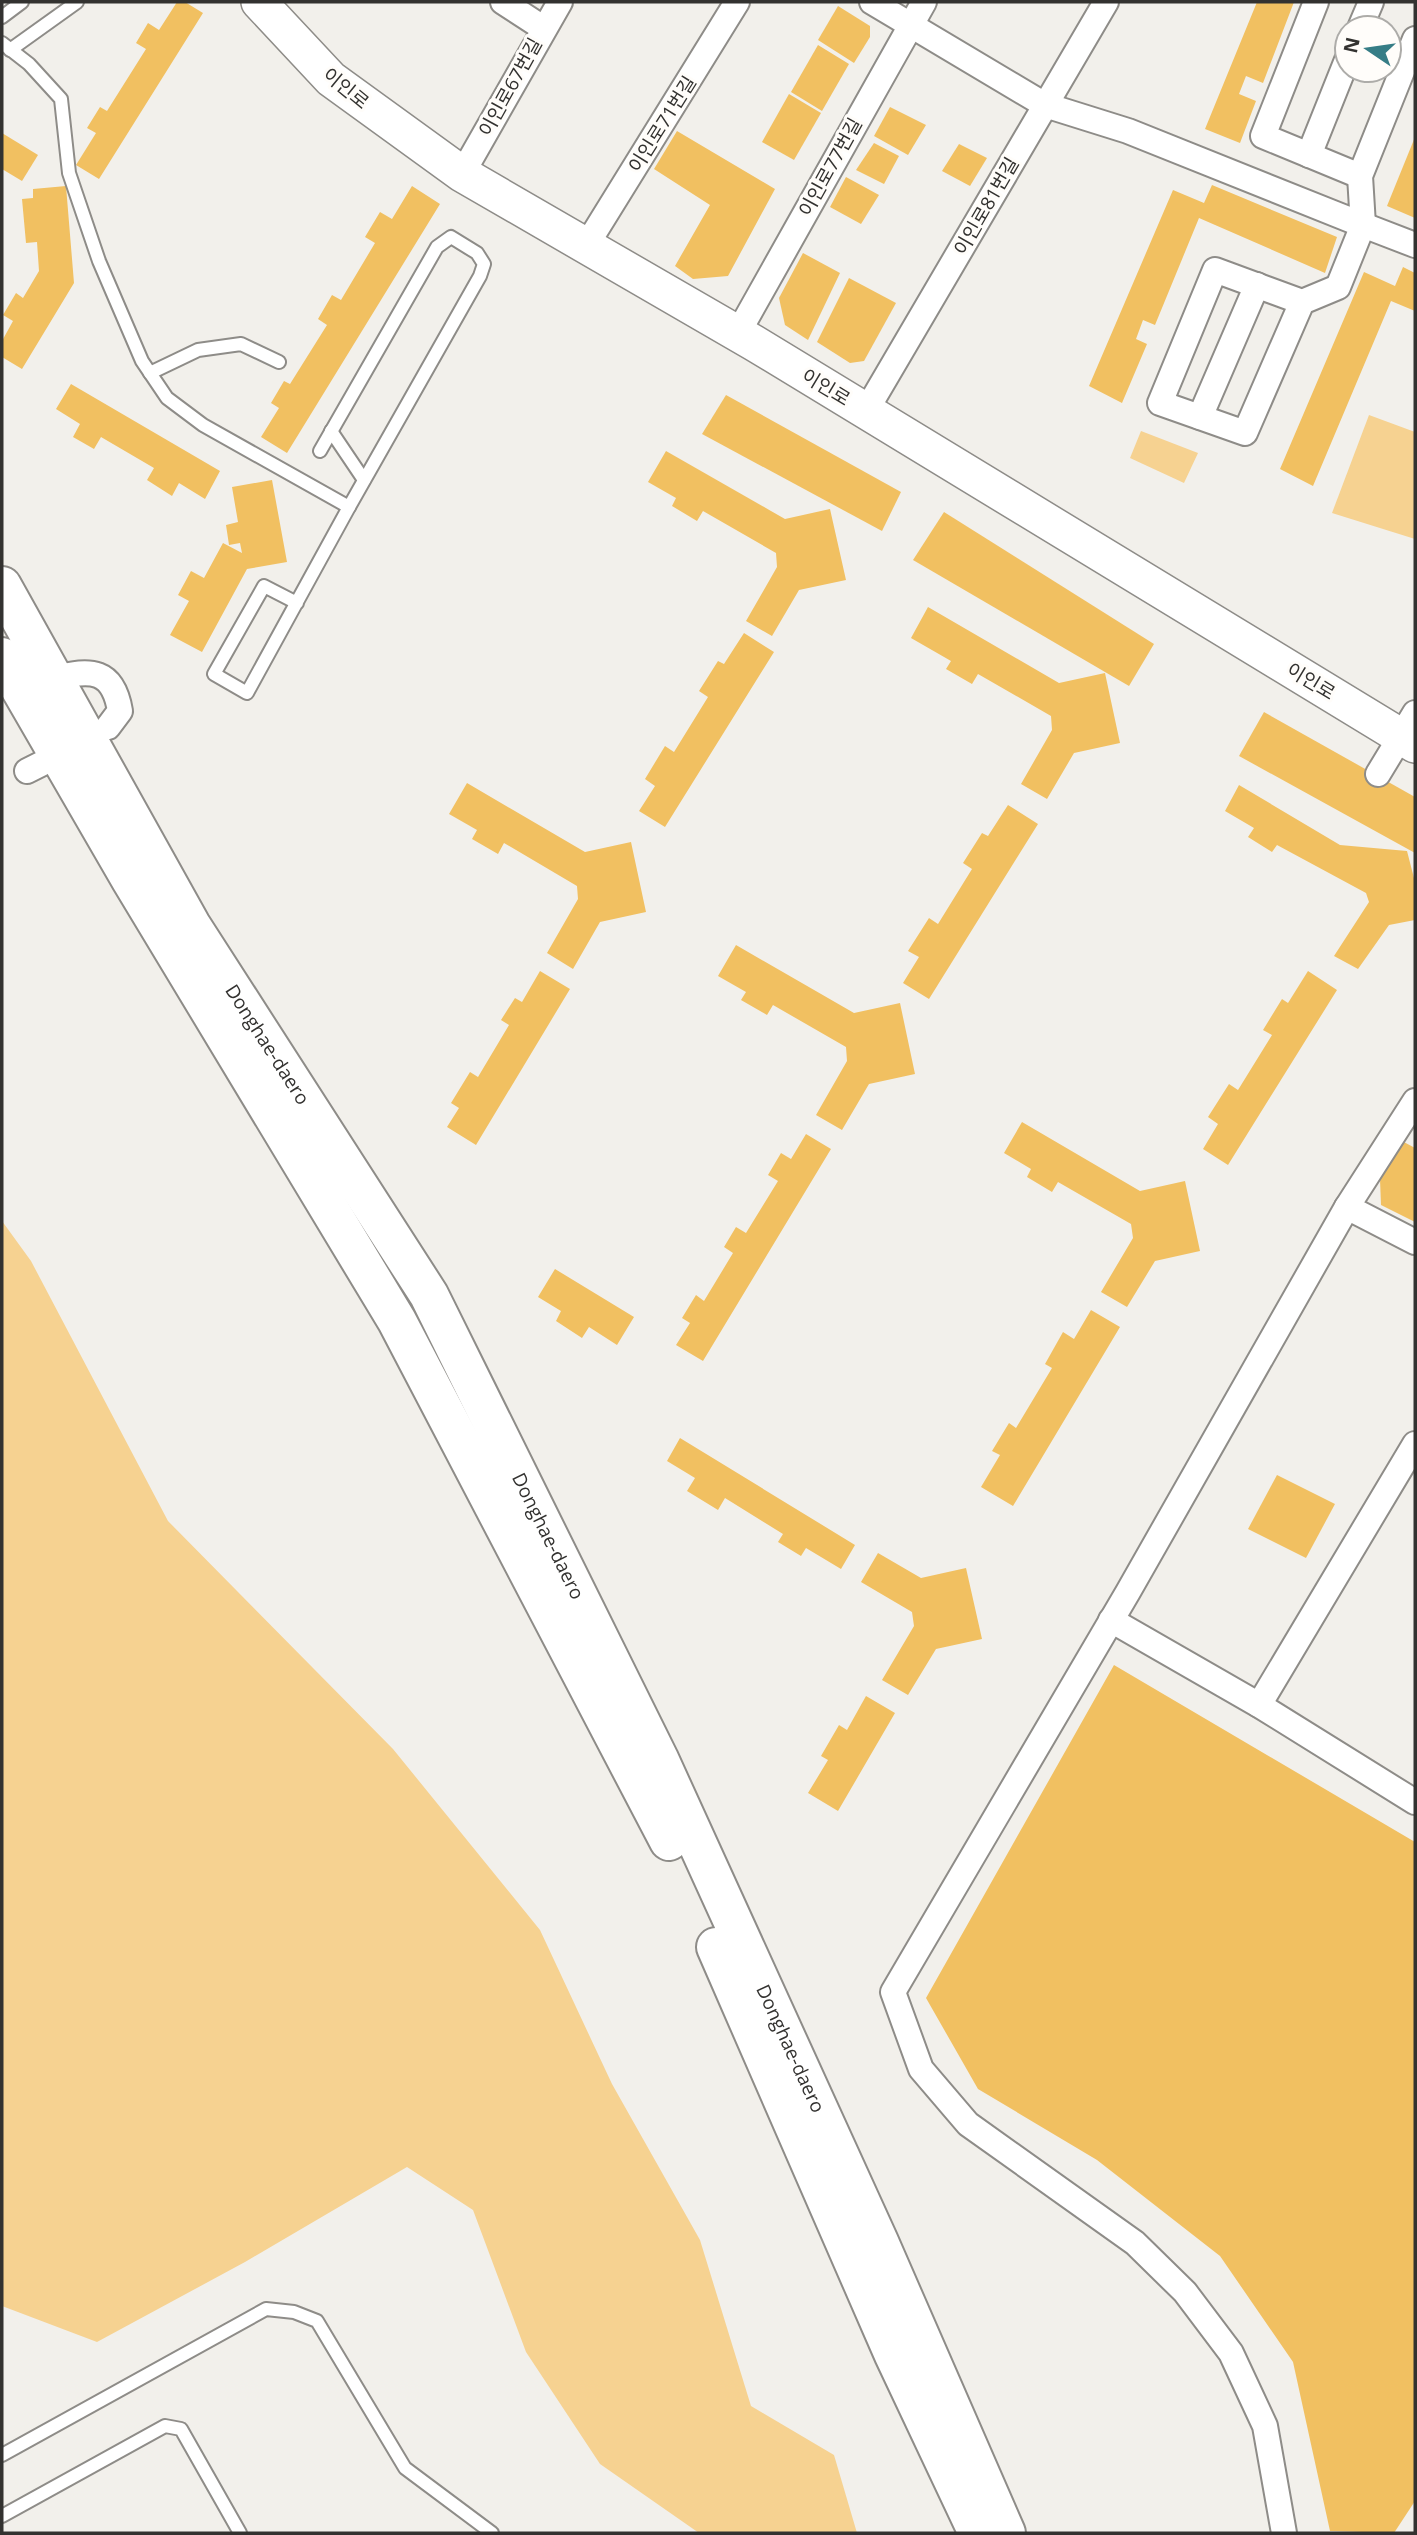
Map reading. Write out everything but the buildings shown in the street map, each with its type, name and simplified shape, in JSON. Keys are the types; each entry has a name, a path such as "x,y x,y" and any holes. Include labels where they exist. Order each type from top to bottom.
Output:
{"main road":[{"name":"Donghae-daero","path":"2,586 191,925 429,1295 659,1759 879,2242 1006,2533"},
{"path":"2,657 131,880 397,1321 665,1831 894,2356 978,2533"}],"street":[{"name":"이인로","path":"259,2 331,79 462,174 738,333 1411,732"},
{"path":"503,2 543,28"},
{"name":"이인로67번길","path":"462,174 560,2"},
{"name":"이인로71번길","path":"586,246 737,2"},
{"path":"872,2 1045,105 1128,131 1415,245"},
{"name":"이인로77번길","path":"738,333 924,2"},
{"name":"이인로81번길","path":"866,411 1106,2"},
{"path":"1316,2 1263,136 1347,167"},
{"path":"1302,302 1245,433 1160,403 1215,270 1302,302 1338,287 1363,225 1347,167 1415,39"},
{"path":"1309,155 1337,84"},
{"path":"1200,417 1257,285"},
{"path":"55,678 85,670 102,676 117,695 120,712 108,727"},
{"path":"1378,774 1411,732"},
{"path":"1284,2533 1265,2426 1231,2353 1185,2292 1135,2244 968,2124 921,2069 893,1992 1348,1207 1415,1101"},
{"path":"1348,1207 1415,1242"},
{"path":"1259,1705 1415,1444"},
{"path":"1111,1620 1259,1705 1415,1802"}],"lane":[{"path":"2,17 22,2"},
{"path":"77,2 6,47 29,64 61,99 69,173 99,261 142,361 167,398 203,425 349,507"},
{"path":"297,603 264,586 214,674 247,693 480,276 484,264 477,253 451,237 438,247 320,451"},
{"path":"150,373 198,350 241,344 279,362"},
{"path":"331,431 364,480"},
{"path":"2,2455 266,2309 294,2312 317,2321 405,2468 492,2533"},
{"path":"2,2516 164,2426 181,2429 240,2533"}],"shaded area":[{"path":"1369,415 1415,432 1415,539 1332,513"},
{"path":"1141,431 1198,453 1184,483 1130,458"},
{"path":"2,1221 31,1261 168,1521 393,1749 540,1930 612,2084 700,2240 751,2406 834,2455 857,2533 699,2533 600,2464 526,2352 473,2210 407,2167 245,2262 97,2342 2,2306"}]}
